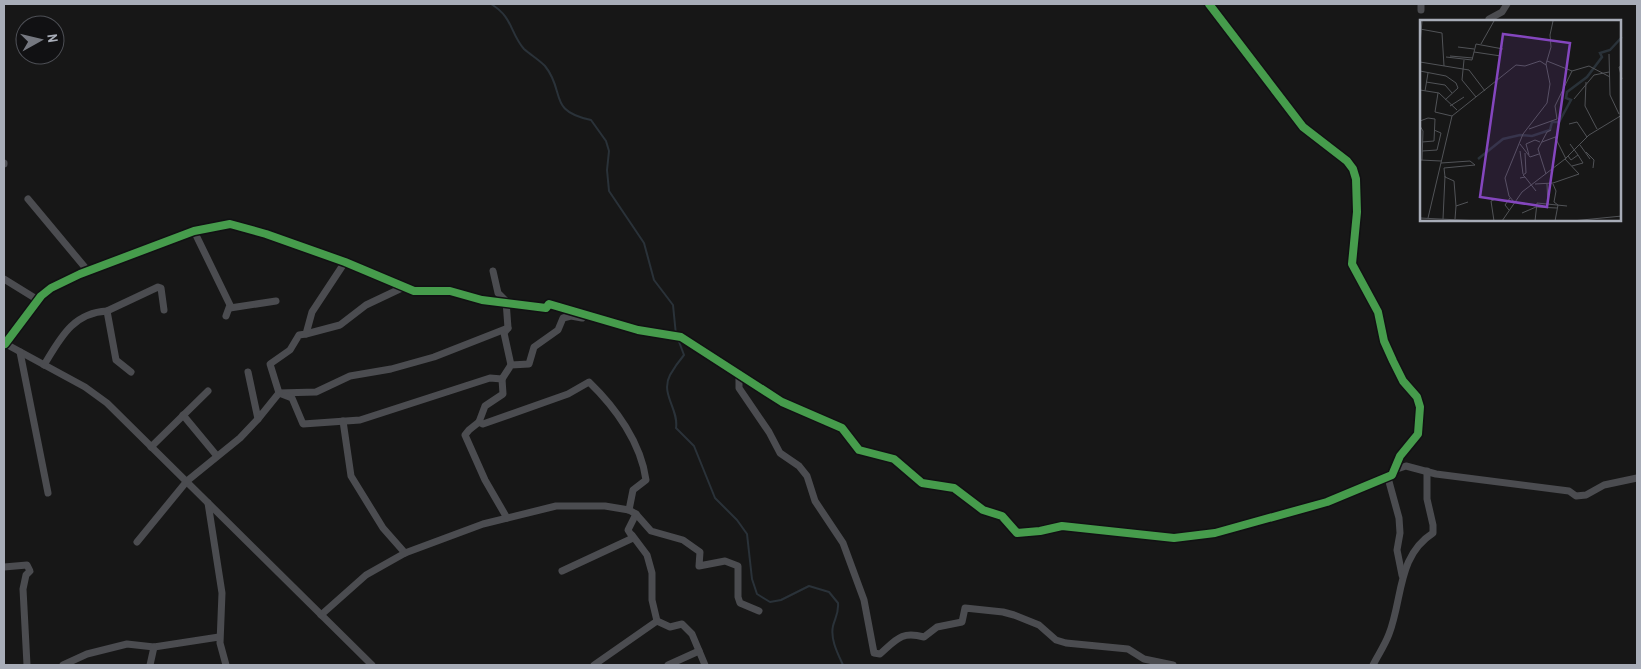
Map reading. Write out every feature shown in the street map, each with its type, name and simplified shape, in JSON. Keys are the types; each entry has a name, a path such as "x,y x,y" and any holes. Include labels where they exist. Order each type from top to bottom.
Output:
{"street":[{"path":"1209,4 1304,127 1347,161 1353,169 1356,179 1358,212 1352,264 1378,312 1384,341 1393,361 1403,381 1417,397 1420,407 1418,434 1400,456 1397,469"},
{"path":"1489,19 1502,12 1507,4"},
{"path":"28,199 88,271"},
{"path":"372,665 187,481 96,394 4,344 38,300 51,288 88,271 194,231 230,224 345,262 414,291 450,291 482,300 506,301 546,308 549,304 638,330 681,337 782,402 842,428 859,450 894,459 922,483 954,488 983,510 1002,516 1017,532 1040,531 1062,526 1174,538 1215,533 1327,502 1388,478 1397,469 1406,466 1427,471 1569,491 1576,496 1586,495 1604,485 1637,478"},
{"path":"194,231 230,308"},
{"path":"306,334 312,312 345,262"},
{"path":"493,271 498,293 506,301 508,328 504,333 511,365 502,379 503,394 485,406 479,422 466,433 466,441 507,518"},
{"path":"4,279 38,300"},
{"path":"279,393 270,364 290,350 299,335 340,325 366,306 404,287"},
{"path":"44,365 67,328 75,322 107,311 158,288 161,288 164,310"},
{"path":"230,308 276,301"},
{"path":"226,316 230,308"},
{"path":"107,311 116,360 131,372"},
{"path":"511,365 529,364 534,354 534,347 558,330 563,318 572,316 588,320 602,319"},
{"path":"279,393 316,392 350,376 391,369 434,357 508,328"},
{"path":"20,352 48,493"},
{"path":"248,372 258,420"},
{"path":"739,374 739,388 769,432 780,453 799,466 807,476 815,501 842,543 864,600 874,653 880,654 892,642 902,636 913,633 924,637 937,627 962,622 965,608 1014,615 1039,624 1056,640 1066,643 1128,649 1144,659 1173,665"},
{"path":"279,393 292,398 303,424 360,420 490,378 502,379"},
{"path":"479,422 484,424 568,394 589,382 614,408 643,460 646,480 634,490 633,512 628,530 633,538 562,572"},
{"path":"151,447 208,390"},
{"path":"138,542 187,481 240,438 258,420 279,393"},
{"path":"183,415 217,456"},
{"path":"343,421 351,476 383,528 405,553"},
{"path":"1373,665 1389,634 1399,600 1403,576 1415,547 1433,533 1427,499 1427,471"},
{"path":"1388,478 1399,518 1400,534 1397,550 1403,576"},
{"path":"208,503 222,593 219,637 226,665"},
{"path":"321,615 366,575 405,553 483,524 556,506 605,506 633,512 651,530 683,540 700,552 699,566 725,560 738,566 738,597 740,603 758,611"},
{"path":"628,530 647,555 652,573 652,600 657,621"},
{"path":"4,567 27,565 30,571 26,575 24,589 24,641 27,665"},
{"path":"657,621 670,627 682,624 692,634 705,665"},
{"path":"594,665 657,621"},
{"path":"63,665 87,654 127,644 154,647 219,637"},
{"path":"150,665 154,647"},
{"path":"668,665 699,651"}],"waterway":[{"path":"491,4 503,14 524,49 545,66 551,75 563,106 577,116 591,120 606,141 609,151 607,170 609,191 644,243 654,280 673,305 676,335"},
{"path":"678,339 684,355 670,375 667,389 675,414 676,428 694,446 715,498 737,520 747,534 752,579 757,594 770,602 781,600 809,586 829,592 838,603 832,631 835,646 843,665"}],"cycle path":[{"path":"5,344 41,296 51,288 80,274 194,231 230,224 266,234 345,262 414,291 450,291 482,300 546,308 549,304 638,330 681,337 782,402 842,428 859,450 894,459 922,483 954,488 983,510 1002,516 1017,533 1040,531 1062,526 1174,538 1215,533 1327,502 1392,475 1400,456 1418,434 1420,407 1417,397 1403,381 1393,361 1384,341 1378,312 1352,264 1357,212 1356,179 1353,169 1347,161 1303,127 1209,4"}]}
